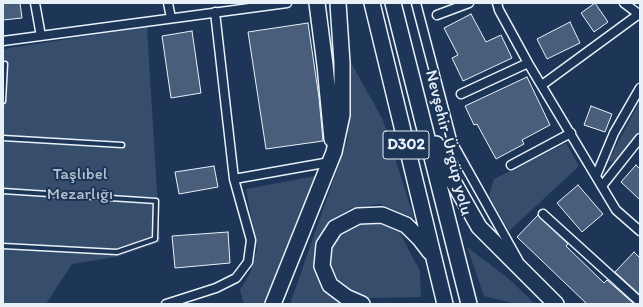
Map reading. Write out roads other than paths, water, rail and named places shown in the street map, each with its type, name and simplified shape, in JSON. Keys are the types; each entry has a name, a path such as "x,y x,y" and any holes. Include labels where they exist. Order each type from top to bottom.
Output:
{"highway":[{"path":"317,3 325,65 332,157"},
{"path":"273,304 332,157 342,115 342,63 338,3"},
{"name":"D302","path":"372,3 445,304"},
{"name":"Nevşehir-Ürgüp yolu","path":"393,3 467,298"},
{"path":"421,111 450,176 479,227 556,304"},
{"path":"362,304 346,297 330,285 322,266 324,245 335,228 358,216 382,215 406,225 420,238 433,257"}],"street":[{"path":"35,3 41,36"},
{"path":"168,3 170,18"},
{"path":"3,41 286,3"},
{"path":"416,3 453,144 506,236 525,273"},
{"path":"437,15 469,3"},
{"path":"497,3 499,10 528,63 616,210 640,231"},
{"path":"542,85 639,15 624,3"},
{"path":"166,304 216,288 236,278 248,262 251,240 234,179 215,12"},
{"path":"461,94 528,63"},
{"path":"596,176 614,134 640,88"},
{"path":"511,165 571,133"},
{"path":"602,186 640,138"},
{"path":"234,179 332,157"},
{"path":"543,214 640,302"}],"lane":[{"path":"3,101 6,64"},
{"path":"3,138 122,145"},
{"path":"3,191 156,201 155,239 118,252 3,246"}],"park label":[{"name":"Taşlıbel Mezarlığı","path":"80,185"}]}
